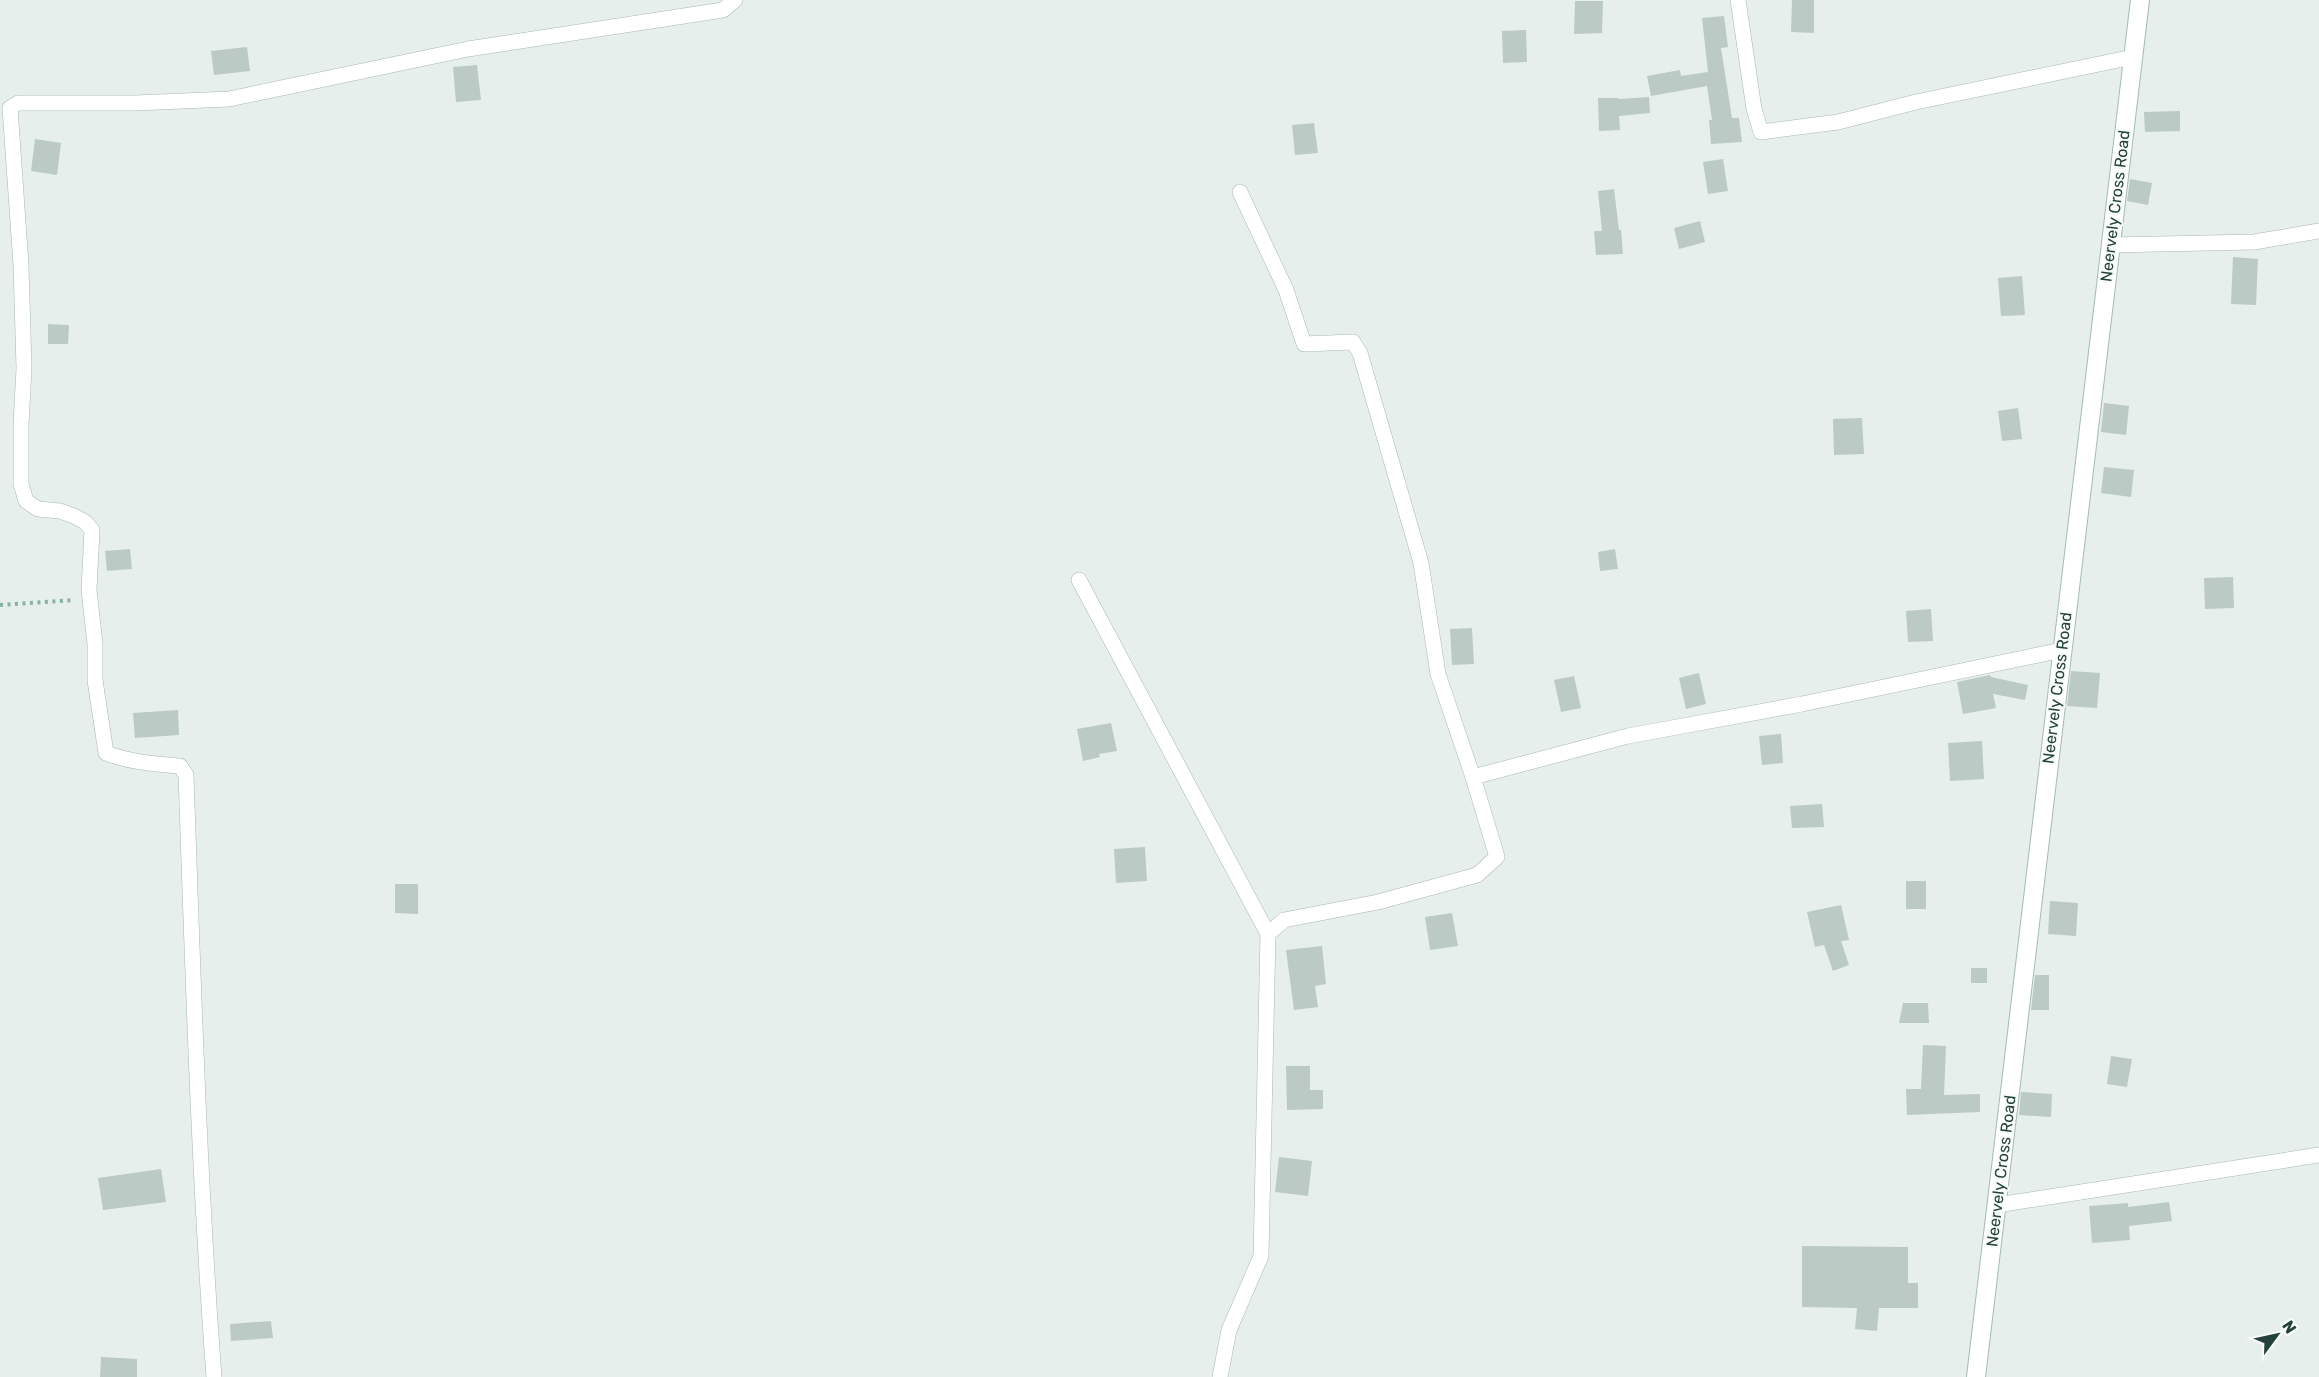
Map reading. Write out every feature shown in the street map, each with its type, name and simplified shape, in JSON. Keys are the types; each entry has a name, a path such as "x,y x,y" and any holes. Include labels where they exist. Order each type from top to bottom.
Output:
{"street":[{"path":"214,1377 207,1279 186,775 180,766 130,760 106,753 95,680 95,644 90,599 92,530 85,522 74,516 60,511 38,509 26,501 21,484 24,368 21,265 10,108 18,103 135,103 229,99 468,49 723,10 735,0"},
{"path":"1738,0 1754,109 1761,132 1838,122 1916,102 2133,57"},
{"name":"Neervely Cross Road","path":"1976,1377 2140,0"},
{"path":"1240,192 1286,290 1304,344 1353,342 1360,353 1421,563 1438,674 1497,856 1477,875 1378,902 1284,920 1268,934"},
{"path":"2111,244 2254,242 2319,231"},
{"path":"1079,580 1268,934 1261,1256 1229,1330 1220,1377"},
{"path":"1473,777 1628,736 2062,650"},
{"path":"1997,1205 2319,1155"}],"path":[{"path":"0,605 90,599"}],"building":[{"path":"1792,0 1814,0 1814,33 1791,32"},
{"path":"1575,1 1603,1 1602,33 1574,34"},
{"path":"1724,16 1728,47 1721,48 1732,118 1739,118 1742,142 1711,144 1709,120 1712,120 1707,86 1651,96 1647,76 1680,70 1681,76 1708,72 1702,18"},
{"path":"1526,30 1527,62 1503,63 1502,31"},
{"path":"247,47 250,71 214,75 211,51"},
{"path":"477,65 481,100 456,102 453,67"},
{"path":"1649,97 1650,113 1619,116 1620,130 1599,131 1598,98"},
{"path":"2180,111 2180,131 2145,132 2144,112"},
{"path":"1314,123 1318,153 1295,155 1292,125"},
{"path":"35,139 61,143 57,175 31,171"},
{"path":"1723,159 1728,191 1708,194 1703,162"},
{"path":"2130,179 2152,183 2148,205 2127,201"},
{"path":"1614,189 1623,254 1596,255 1594,231 1602,231 1598,191"},
{"path":"1700,221 1705,242 1679,249 1674,228"},
{"path":"2233,257 2258,259 2256,305 2231,304"},
{"path":"2022,276 2025,315 2001,316 1998,278"},
{"path":"48,324 69,325 68,344 48,344"},
{"path":"2104,403 2129,406 2126,435 2101,432"},
{"path":"2018,408 2022,439 2002,441 1998,411"},
{"path":"1862,418 1864,454 1834,455 1833,419"},
{"path":"2104,467 2134,470 2131,497 2101,493"},
{"path":"130,549 132,569 107,571 105,551"},
{"path":"1615,549 1618,569 1600,571 1598,552"},
{"path":"2233,577 2234,608 2205,609 2204,578"},
{"path":"1931,609 1933,641 1908,642 1906,611"},
{"path":"1472,628 1474,664 1452,665 1450,629"},
{"path":"2071,671 2100,673 2097,708 2067,706"},
{"path":"1699,673 1706,704 1686,709 1679,678"},
{"path":"1990,675 2028,685 2025,700 1993,694 1996,708 1963,714 1957,682"},
{"path":"1574,676 1581,708 1561,712 1554,680"},
{"path":"178,710 179,735 135,738 133,713"},
{"path":"1111,723 1117,751 1099,754 1100,757 1083,761 1077,729"},
{"path":"1781,734 1783,763 1762,765 1759,736"},
{"path":"1982,741 1984,779 1950,781 1948,743"},
{"path":"1822,804 1824,827 1792,828 1790,806"},
{"path":"1145,847 1147,881 1116,883 1114,849"},
{"path":"1906,881 1926,881 1926,909 1906,909"},
{"path":"395,884 418,884 418,914 395,913"},
{"path":"2050,901 2078,903 2076,936 2048,934"},
{"path":"1841,905 1849,940 1841,941 1849,965 1833,971 1824,945 1815,947 1807,912"},
{"path":"1452,913 1458,946 1430,950 1425,917"},
{"path":"1322,946 1326,984 1315,986 1318,1007 1294,1010 1286,950"},
{"path":"1971,968 1987,968 1987,983 1971,983"},
{"path":"2035,975 2049,975 2049,1010 2031,1010"},
{"path":"1903,1003 1928,1003 1929,1023 1899,1023"},
{"path":"1923,1045 1946,1046 1944,1095 1980,1094 1980,1112 1907,1115 1906,1089 1921,1089"},
{"path":"2111,1056 2132,1059 2127,1087 2107,1084"},
{"path":"1286,1066 1310,1066 1310,1090 1323,1090 1323,1109 1287,1110"},
{"path":"2021,1092 2052,1094 2051,1117 2019,1115"},
{"path":"1279,1157 1312,1161 1308,1196 1275,1192"},
{"path":"161,1169 166,1202 103,1210 98,1178"},
{"path":"2169,1202 2172,1221 2129,1226 2130,1240 2092,1243 2089,1206 2128,1203 2128,1207"},
{"path":"1802,1246 1908,1247 1908,1283 1918,1283 1918,1308 1879,1308 1877,1331 1855,1329 1857,1308 1802,1307"},
{"path":"271,1321 273,1338 231,1341 230,1324"},
{"path":"101,1357 137,1359 137,1377 100,1377"}]}
